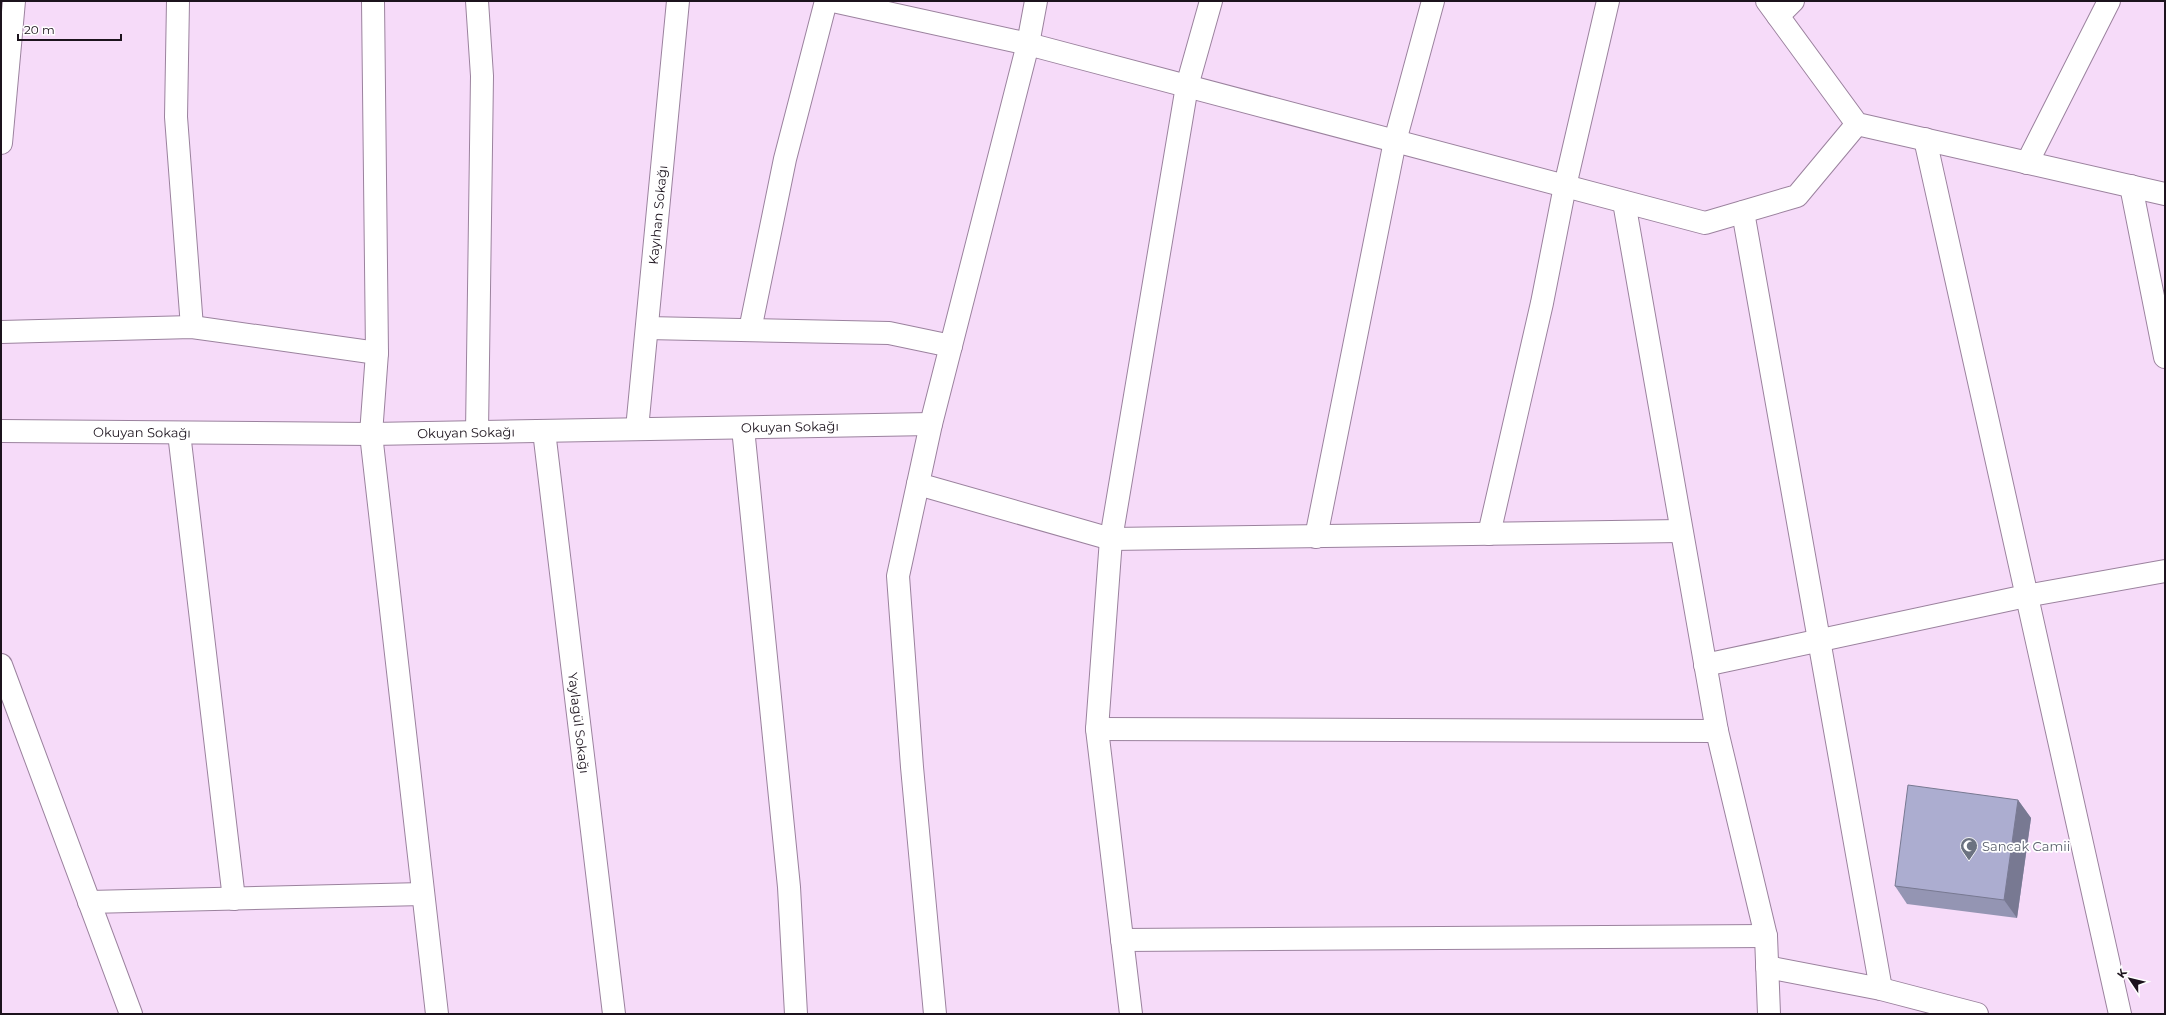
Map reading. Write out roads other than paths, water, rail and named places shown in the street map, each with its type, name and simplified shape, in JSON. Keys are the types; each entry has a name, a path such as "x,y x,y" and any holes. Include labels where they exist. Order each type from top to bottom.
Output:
{"street":[{"path":"1,143 14,1"},
{"path":"178,1 176,117 192,328"},
{"path":"373,1 377,353 371,434 437,1014"},
{"path":"477,1 482,76 477,432"},
{"name":"Kayıhan Sokağı","path":"637,429 678,1"},
{"path":"750,330 785,159 826,1"},
{"path":"833,1 1028,44 1705,223 1797,196 1856,124"},
{"path":"935,1014 912,767 898,576 931,424 1028,44 1036,1"},
{"path":"1131,1014 1097,729 1111,539 1187,86 1211,1"},
{"path":"1316,537 1395,141 1433,1"},
{"path":"1490,534 1542,303 1565,186 1608,1"},
{"path":"1793,1 1772,8 1856,124 2165,194"},
{"path":"2027,163 2109,1"},
{"path":"1925,139 2120,1014"},
{"path":"2131,186 2165,357"},
{"path":"1624,202 1717,731 1766,936 1769,1014"},
{"path":"1743,212 1881,989"},
{"path":"1,332 192,328 377,353"},
{"path":"647,328 889,333 951,346"},
{"name":"Okuyan Sokağı","path":"1,431 371,434 931,424"},
{"path":"743,428 789,887 796,1014"},
{"name":"Yaylagül Sokağı","path":"544,431 614,1014"},
{"path":"179,433 234,899"},
{"path":"918,484 1111,539 1681,531"},
{"path":"1705,665 1819,639 2026,596 2165,572"},
{"path":"1,665 131,1014"},
{"path":"1097,729 1717,731"},
{"path":"89,902 423,894"},
{"path":"1122,940 1766,936"},
{"path":"1767,967 1881,989 1977,1014"}],"place":[{"name":"Sancak Camii","path":"1969,861"}]}
